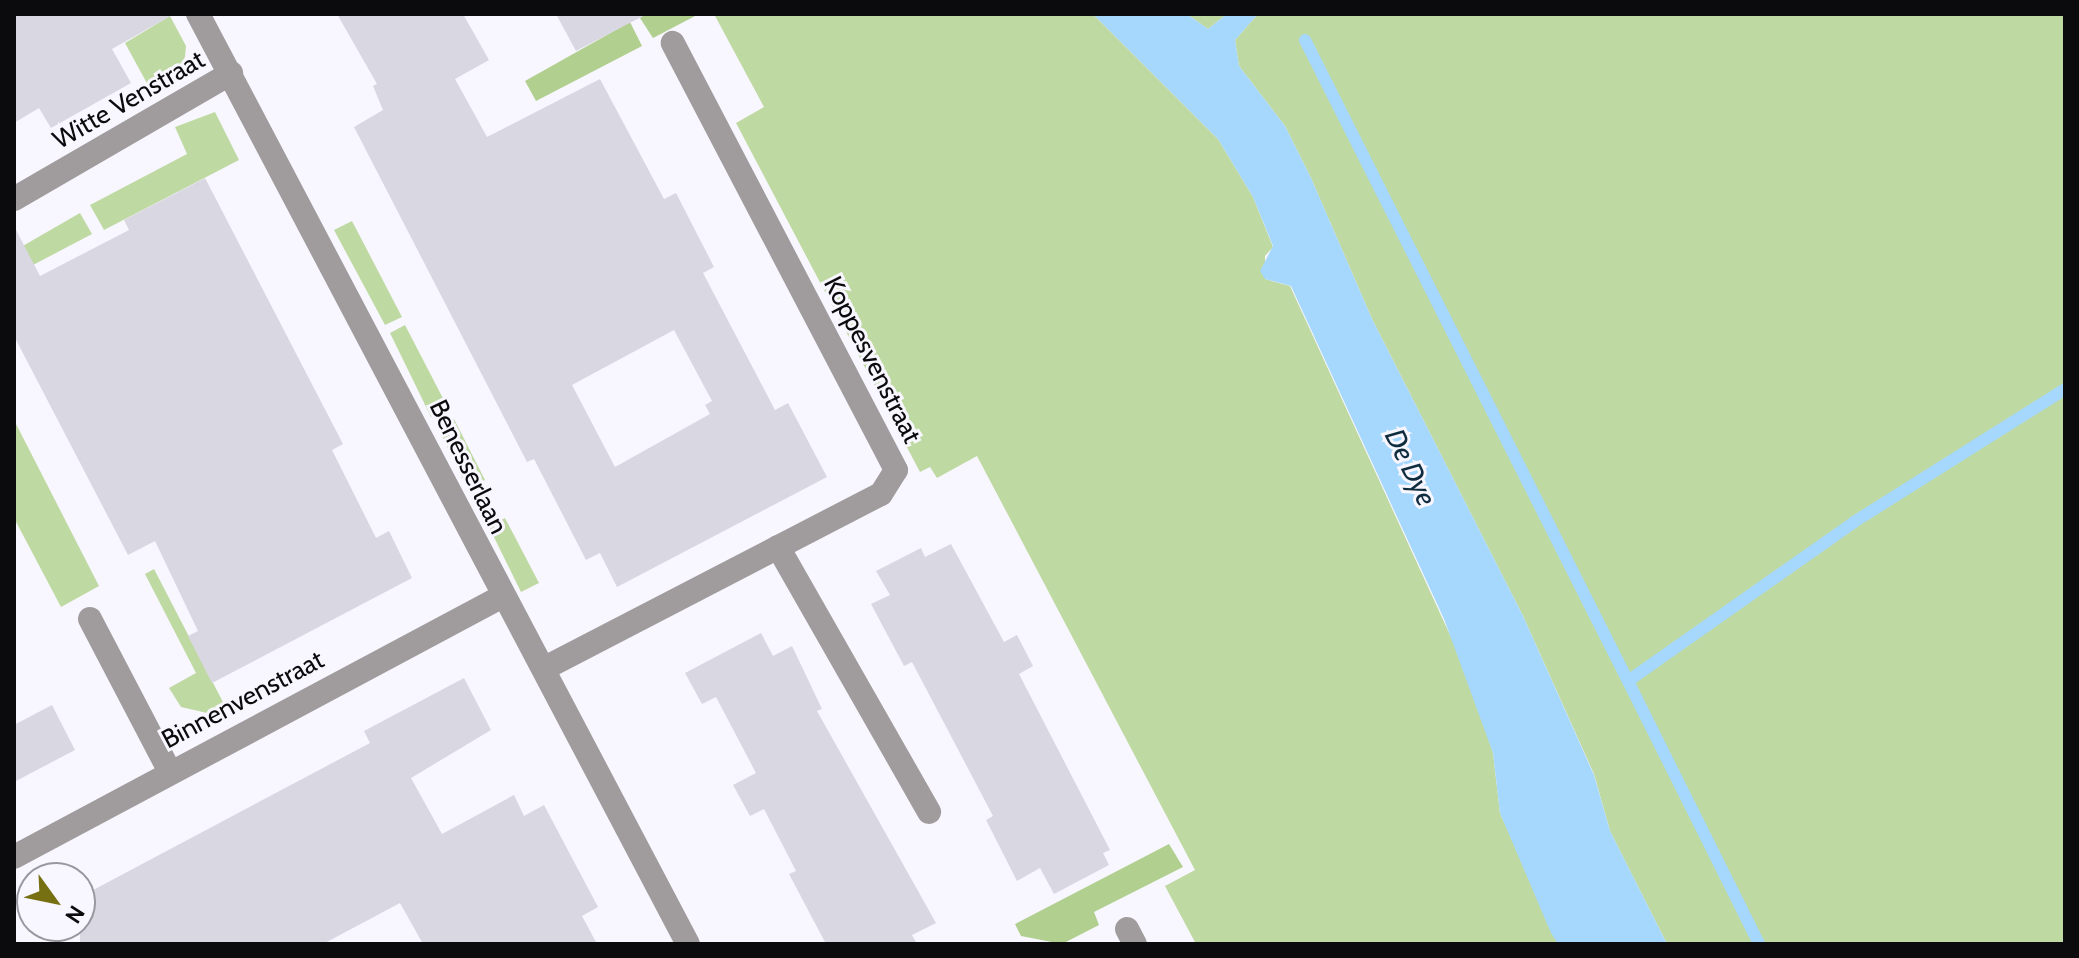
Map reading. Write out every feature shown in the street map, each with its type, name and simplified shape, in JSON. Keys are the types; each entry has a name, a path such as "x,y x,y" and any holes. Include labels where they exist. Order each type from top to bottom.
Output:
{"street":[{"name":"Benesserlaan","path":"198,14 501,597 545,668 688,944"},
{"name":"Koppesvenstraat","path":"545,668 881,494 893,480 895,460 673,43"},
{"name":"Witte Venstraat","path":"14,199 231,73"},
{"path":"778,547 929,812"},
{"name":"Binnenvenstraat","path":"14,857 169,770 501,597"},
{"path":"90,619 169,770"}],"green space":[{"path":"646,14 699,14 653,38 640,18"},
{"path":"714,14 1093,14 1218,139 1253,197 1273,247 1265,256 1265,279 1290,286 1467,672 1493,753 1500,813 1558,944 1196,944 1165,886 1195,870 977,456 937,478 930,467 920,472 736,123 764,107"},
{"path":"1187,14 1227,14 1208,29"},
{"path":"1258,14 2065,14 2065,944 1667,944 1610,831 1594,774 1523,616 1372,319 1311,178 1285,126 1239,66 1235,40"},
{"path":"170,16 186,46 185,57 177,71 149,87 125,43"},
{"path":"630,22 642,46 536,101 525,81"},
{"path":"215,112 239,160 104,230 90,205 187,154 175,127"},
{"path":"80,213 92,234 14,275 14,251"},
{"path":"352,221 402,317 385,325 334,230"},
{"path":"405,325 448,408 431,417 390,333"},
{"path":"454,419 485,480 468,489 438,429"},
{"path":"14,420 99,586 61,607 14,518"},
{"path":"505,518 539,583 521,592 489,527"},
{"path":"154,569 224,704 207,713 181,707 169,688 196,673 145,574"},
{"path":"1169,844 1183,867 1094,912 1099,925 1062,944 1021,936 1015,924"}],"water":[{"name":"De Dye","path":"1093,14 1187,14 1208,29 1227,14 1258,14 1235,40 1239,66 1285,126 1311,178 1372,319 1523,616 1594,775 1610,831 1667,944 1558,944 1551,933 1500,813 1493,753 1444,619 1291,286 1265,279 1260,271 1273,246 1253,197 1218,139"}],"building":[{"path":"14,14 174,14 112,49 131,83 51,128 39,108 14,123"},
{"path":"337,14 463,14 489,60 455,79 487,137 600,79 664,199 676,193 714,267 703,273 775,410 788,403 827,477 617,587 600,553 586,560 534,459 527,462 354,127 383,110 373,86 377,84","holes":["674,330 712,401 705,405 710,414 615,467 572,385"]},
{"path":"556,14 647,14 576,51"},
{"path":"205,178 343,444 332,450 376,538 389,531 412,578 212,683 188,636 198,631 155,541 128,555 14,336 14,226 40,276 129,230 124,220"},
{"path":"951,544 1004,642 1017,635 1033,666 1019,674 1110,850 1103,853 1109,865 1054,894 1040,868 1017,881 986,820 993,816 912,662 904,666 871,604 890,595 876,571 921,548 925,557"},
{"path":"761,633 773,656 792,646 822,709 817,711 936,923 912,935 917,944 826,944 789,874 796,871 764,809 750,816 733,785 756,773 716,697 702,704 685,673"},
{"path":"464,678 491,730 411,778 442,834 514,795 524,816 544,805 598,907 582,916 597,944 423,944 400,903 323,944 80,944 96,942 96,889 370,743 364,731"},
{"path":"52,705 75,750 14,782 14,725"}],"waterway":[{"path":"1305,40 1628,681 1854,522 2065,389"},
{"path":"1628,681 1759,944"}]}
